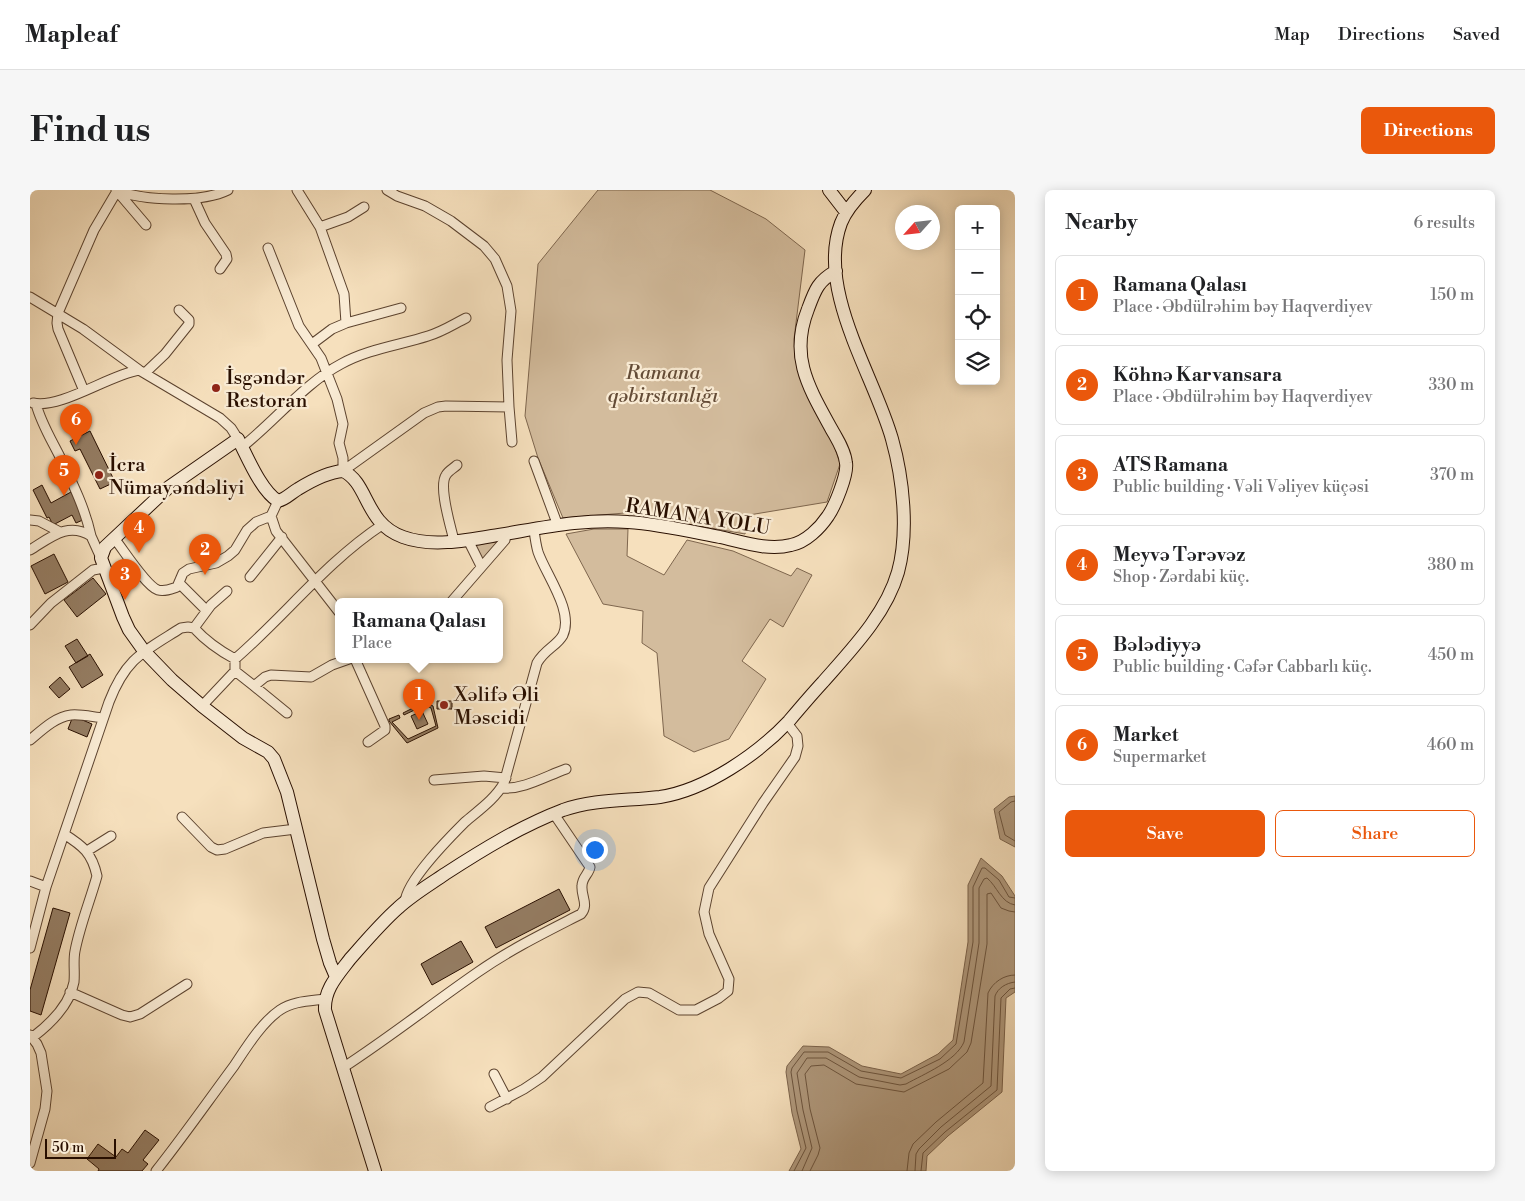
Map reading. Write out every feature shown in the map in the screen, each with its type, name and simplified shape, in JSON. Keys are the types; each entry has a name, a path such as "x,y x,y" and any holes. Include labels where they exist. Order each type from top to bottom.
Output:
{"street":[{"path":"116,191 131,195 194,199 228,190"},
{"path":"297,190 320,227 344,294 346,323"},
{"path":"387,190 397,196 425,206 451,221 484,246 495,259 507,286 511,311 507,360 512,442"},
{"path":"829,190 846,212"},
{"path":"375,1171 344,1067 326,1015 325,1000 336,977 388,917 422,889 482,851 554,814 584,804 661,796 696,787 728,770 749,756 787,723 844,658 875,619 889,596 898,573 903,547 902,499 897,457 884,415 848,324 840,298 836,271 835,252 841,223 846,212 865,190"},
{"path":"116,191 146,225"},
{"path":"84,391 56,323 58,313 94,230 116,191"},
{"path":"194,199 205,223 226,254 227,259 220,269"},
{"path":"320,227 348,217 364,207"},
{"path":"268,248 299,326 328,372 343,424 339,443 343,458 343,471"},
{"name":"RAMANA YOLU","path":"343,471 354,480 382,525 393,532 413,540 468,540 601,521 643,523 672,527 770,548 794,545 812,534 830,514 846,472 846,462 839,443 811,392 805,377 799,348 801,331 817,287 822,280 836,271"},
{"path":"30,297 58,313 142,372 220,418 231,428 264,487 278,501"},
{"path":"312,344 332,329 346,323 401,308"},
{"path":"91,536 87,517 72,482 33,403 55,402 126,373 142,372 165,354 190,324 189,320 179,310"},
{"path":"30,625 51,603 93,570 106,553 170,487 264,430 328,372 358,356 430,336 466,318"},
{"path":"335,607 273,524 271,516 278,501 324,476 343,471 424,413 438,407 509,407"},
{"path":"534,461 558,526"},
{"path":"454,541 443,483 445,476 458,465"},
{"path":"30,550 60,532 72,529 80,530 91,536 106,553 154,588 165,591 177,587 180,584 181,577 189,569 216,563 228,556 247,530 256,522 271,516"},
{"path":"30,520 39,521 60,532"},
{"path":"202,706 234,671 235,659 359,540 382,525"},
{"path":"405,902 407,891 412,882 431,859 464,823 501,788 506,778 537,663 542,654 559,641 566,626 566,613 539,554 534,530"},
{"path":"454,598 505,540 506,534"},
{"path":"250,577 282,537"},
{"path":"468,540 481,566"},
{"path":"106,553 123,617 129,630 144,651 172,680 202,706 239,736 271,755 278,767 287,792 323,939 336,977"},
{"path":"180,584 206,610"},
{"path":"194,628 206,610 227,591"},
{"path":"30,948 46,887 118,680 128,666 144,651 181,628 194,628 224,653 235,659"},
{"path":"254,686 265,677 271,675 310,677 338,663"},
{"path":"357,663 385,726 385,730 382,733 368,742"},
{"path":"234,671 287,713"},
{"path":"30,740 46,726 60,718 72,715 104,718"},
{"path":"490,1107 542,1077 625,999 638,992 649,993 679,1010 696,1010 719,998 728,990 730,979 709,934 704,912 709,888 763,803 795,757 798,746 797,736 787,723"},
{"path":"501,788 510,789 566,769"},
{"path":"434,780 484,776 506,778"},
{"path":"344,1067 498,959 584,911 586,907 582,882 590,871 590,867 554,814"},
{"path":"182,817 211,847 217,850 225,849 263,833 296,829"},
{"path":"30,1163 47,1097 41,1053 32,1036 58,1013 70,992 73,984 76,951 98,876 88,851 64,834"},
{"path":"88,851 110,836"},
{"path":"30,881 46,887"},
{"path":"70,992 122,1015 130,1016 140,1014 187,984"},
{"path":"156,1171 254,1037 272,1016 291,1004 325,1000"},
{"path":"494,1074 507,1098"}],"green space":[{"name":"Ramana qəbirstanlığı","path":"598,190 710,190 766,219 805,250 794,339 795,357 834,445 840,464 827,502 749,515 745,534 625,513 563,518 538,458 525,416 538,264"},
{"path":"594,529 628,529 627,556 664,575 687,540 733,551 791,576 797,568 812,575 783,627 770,619 742,661 766,679 729,739 694,752 664,736 657,653 642,643 643,611 603,604 566,534"},
{"path":"496,540 498,543 482,560 474,543"}],"water":[{"path":"1015,796 1015,847 1000,839 994,809 1009,797"},
{"path":"981,858 1002,876 1015,896 1015,992 1006,998 1002,1092 948,1136 927,1156 926,1171 789,1171 801,1149 792,1113 786,1072 787,1066 803,1046 829,1047 862,1066 901,1074 938,1054 953,1040 968,942 968,885"}],"building":[{"path":"90,431 115,482 100,489 80,449 75,451 70,441"},
{"path":"42,485 51,503 71,492 85,519 76,523 72,515 53,525 49,517 47,518 33,490"},
{"path":"54,554 68,582 45,594 31,566"},
{"path":"93,578 106,594 77,617 64,600"},
{"path":"77,639 88,656 76,663 65,646"},
{"path":"90,654 103,675 82,688 69,667"},
{"path":"60,677 70,689 59,698 49,687"},
{"path":"437,701 452,701 452,709 437,709"},
{"path":"425,702 433,706 438,728 407,743 389,719 399,715 400,718 392,722 408,739 436,726 431,708 425,705 404,715 403,713"},
{"path":"422,711 428,724 417,729 411,716"},
{"path":"73,716 92,724 87,737 68,729"},
{"path":"559,889 570,910 496,948 485,927"},
{"path":"53,908 70,913 41,1015 30,1011 30,990"},
{"path":"461,941 473,962 432,985 421,964"},
{"path":"145,1130 159,1140 143,1160 148,1164 142,1171 98,1171 99,1169 87,1159 98,1144 116,1157 122,1149 128,1153"}],"place":[{"name":"İsgəndər Restoran","path":"216,388"},
{"name":"Market","path":"76,445"},
{"name":"İcra Nümayəndəliyi","path":"99,475"},
{"name":"Bələdiyyə","path":"64,496"},
{"name":"Meyvə Tərəvəz","path":"139,553"},
{"name":"Köhnə Karvansara","path":"205,575"},
{"name":"ATS Ramana","path":"125,600"},
{"name":"Xəlifə Əli Məscidi","path":"444,705"},
{"name":"Ramana Qalası","path":"419,720"}]}
